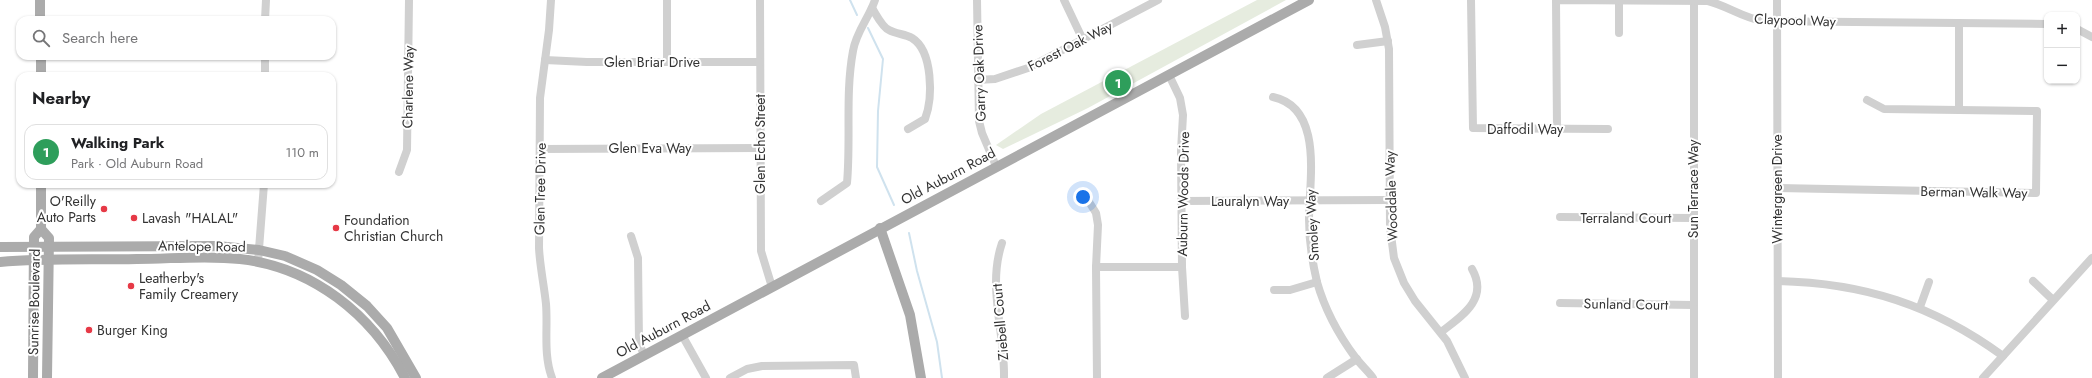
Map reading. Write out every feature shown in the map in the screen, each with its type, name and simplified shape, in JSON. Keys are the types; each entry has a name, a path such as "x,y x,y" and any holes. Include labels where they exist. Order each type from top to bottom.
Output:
{"main road":[{"path":"40,0 40,16"},
{"name":"Old Auburn Road","path":"602,378 1306,1"},
{"path":"40,60 41,72"},
{"name":"Sunrise Boulevard","path":"33,378 34,238 41,229 41,188"},
{"path":"880,228 910,315 921,378"},
{"name":"Sunrise Boulevard","path":"41,229 49,238 47,378"},
{"name":"Antelope Road","path":"0,247 217,246 259,250 299,262 317,270 341,285 366,306 387,328 416,378"},
{"name":"Antelope Road","path":"0,262 34,260 239,258 294,272 318,283 353,309 373,330 394,356 405,378"}],"street":[{"path":"265,16 266,0"},
{"name":"Charlene Way","path":"399,172 407,150 409,0"},
{"name":"Glen Tree Drive","path":"551,0 540,98 540,271 546,303 548,361 552,378"},
{"path":"666,62 667,0"},
{"name":"Glen Echo Street","path":"760,0 761,251 772,287"},
{"name":"Garry Oak Drive","path":"977,0 977,80 980,127 996,166"},
{"path":"1064,0 1083,40"},
{"name":"Forest Oak Way","path":"977,80 996,79 1015,74 1158,0"},
{"name":"Wooddale Way","path":"1376,0 1383,20 1388,42 1391,242 1400,275 1415,301 1441,332 1456,357 1465,378"},
{"name":"Daffodil Way","path":"1472,0 1473,128 1608,129"},
{"name":"Claypool Way","path":"1557,129 1556,0 1694,1 1714,3 1753,19 1777,21 2044,24"},
{"name":"Wintergreen Drive","path":"1777,0 1778,378"},
{"path":"1619,1 1619,33"},
{"name":"Sun Terrace Way","path":"1694,1 1694,378"},
{"path":"873,4 887,30 912,38 922,47 928,62 929,109 925,119 908,129"},
{"path":"821,201 847,183 850,73 858,35 873,4"},
{"path":"1959,23 1959,109"},
{"path":"2080,31 2092,38"},
{"path":"1358,45 1388,42"},
{"path":"265,60 265,72"},
{"name":"Glen Briar Drive","path":"545,60 587,62 760,62"},
{"name":"Auburn Woods Drive","path":"1169,75 1183,110 1182,267 1185,316"},
{"name":"Smoley Way","path":"1273,96 1285,100 1294,107 1301,115 1308,135 1311,152 1309,201 1310,247 1317,282 1330,317 1356,359 1373,378"},
{"name":"Berman Walk Way","path":"1777,188 2036,193 2037,111 1884,109 1867,100"},
{"name":"Glen Eva Way","path":"540,149 760,148"},
{"path":"258,262 264,188"},
{"path":"1086,197 1094,208 1097,218 1097,378"},
{"name":"Lauralyn Way","path":"1182,201 1390,200"},
{"name":"Terraland Court","path":"1560,217 1693,218"},
{"path":"631,236 638,254 639,343 644,355"},
{"name":"Ziebell Court","path":"1002,243 995,279 997,305 1003,343 1004,378"},
{"path":"1983,378 2092,258"},
{"path":"1096,267 1182,267"},
{"path":"1441,332 1461,316 1472,303 1477,283 1472,269"},
{"path":"1778,281 1845,286 1871,292 1920,308 1960,328 2003,356"},
{"path":"2032,281 2053,300"},
{"path":"1274,290 1290,290 1317,282"},
{"path":"1920,308 1929,282"},
{"name":"Sunland Court","path":"1560,303 1693,305"},
{"path":"682,335 706,378"},
{"path":"1327,378 1356,359"},
{"path":"730,378 747,369 762,366 854,365 856,378"}],"shaded area":[{"path":"1257,0 1286,0 1088,108 1003,149 996,145 1041,114"}],"waterway":[{"path":"850,0 857,15"},
{"path":"868,28 883,59 878,111 877,167 894,205"},
{"path":"909,233 917,271 937,342 942,378"}],"place":[{"name":"Walking Park","path":"1118,83"},
{"name":"O'Reilly Auto Parts","path":"104,209"},
{"name":"Lavash \"HALAL\"","path":"134,218"},
{"name":"Foundation Christian Church","path":"336,228"},
{"name":"Leatherby's Family Creamery","path":"131,286"},
{"name":"Burger King","path":"89,330"}]}
